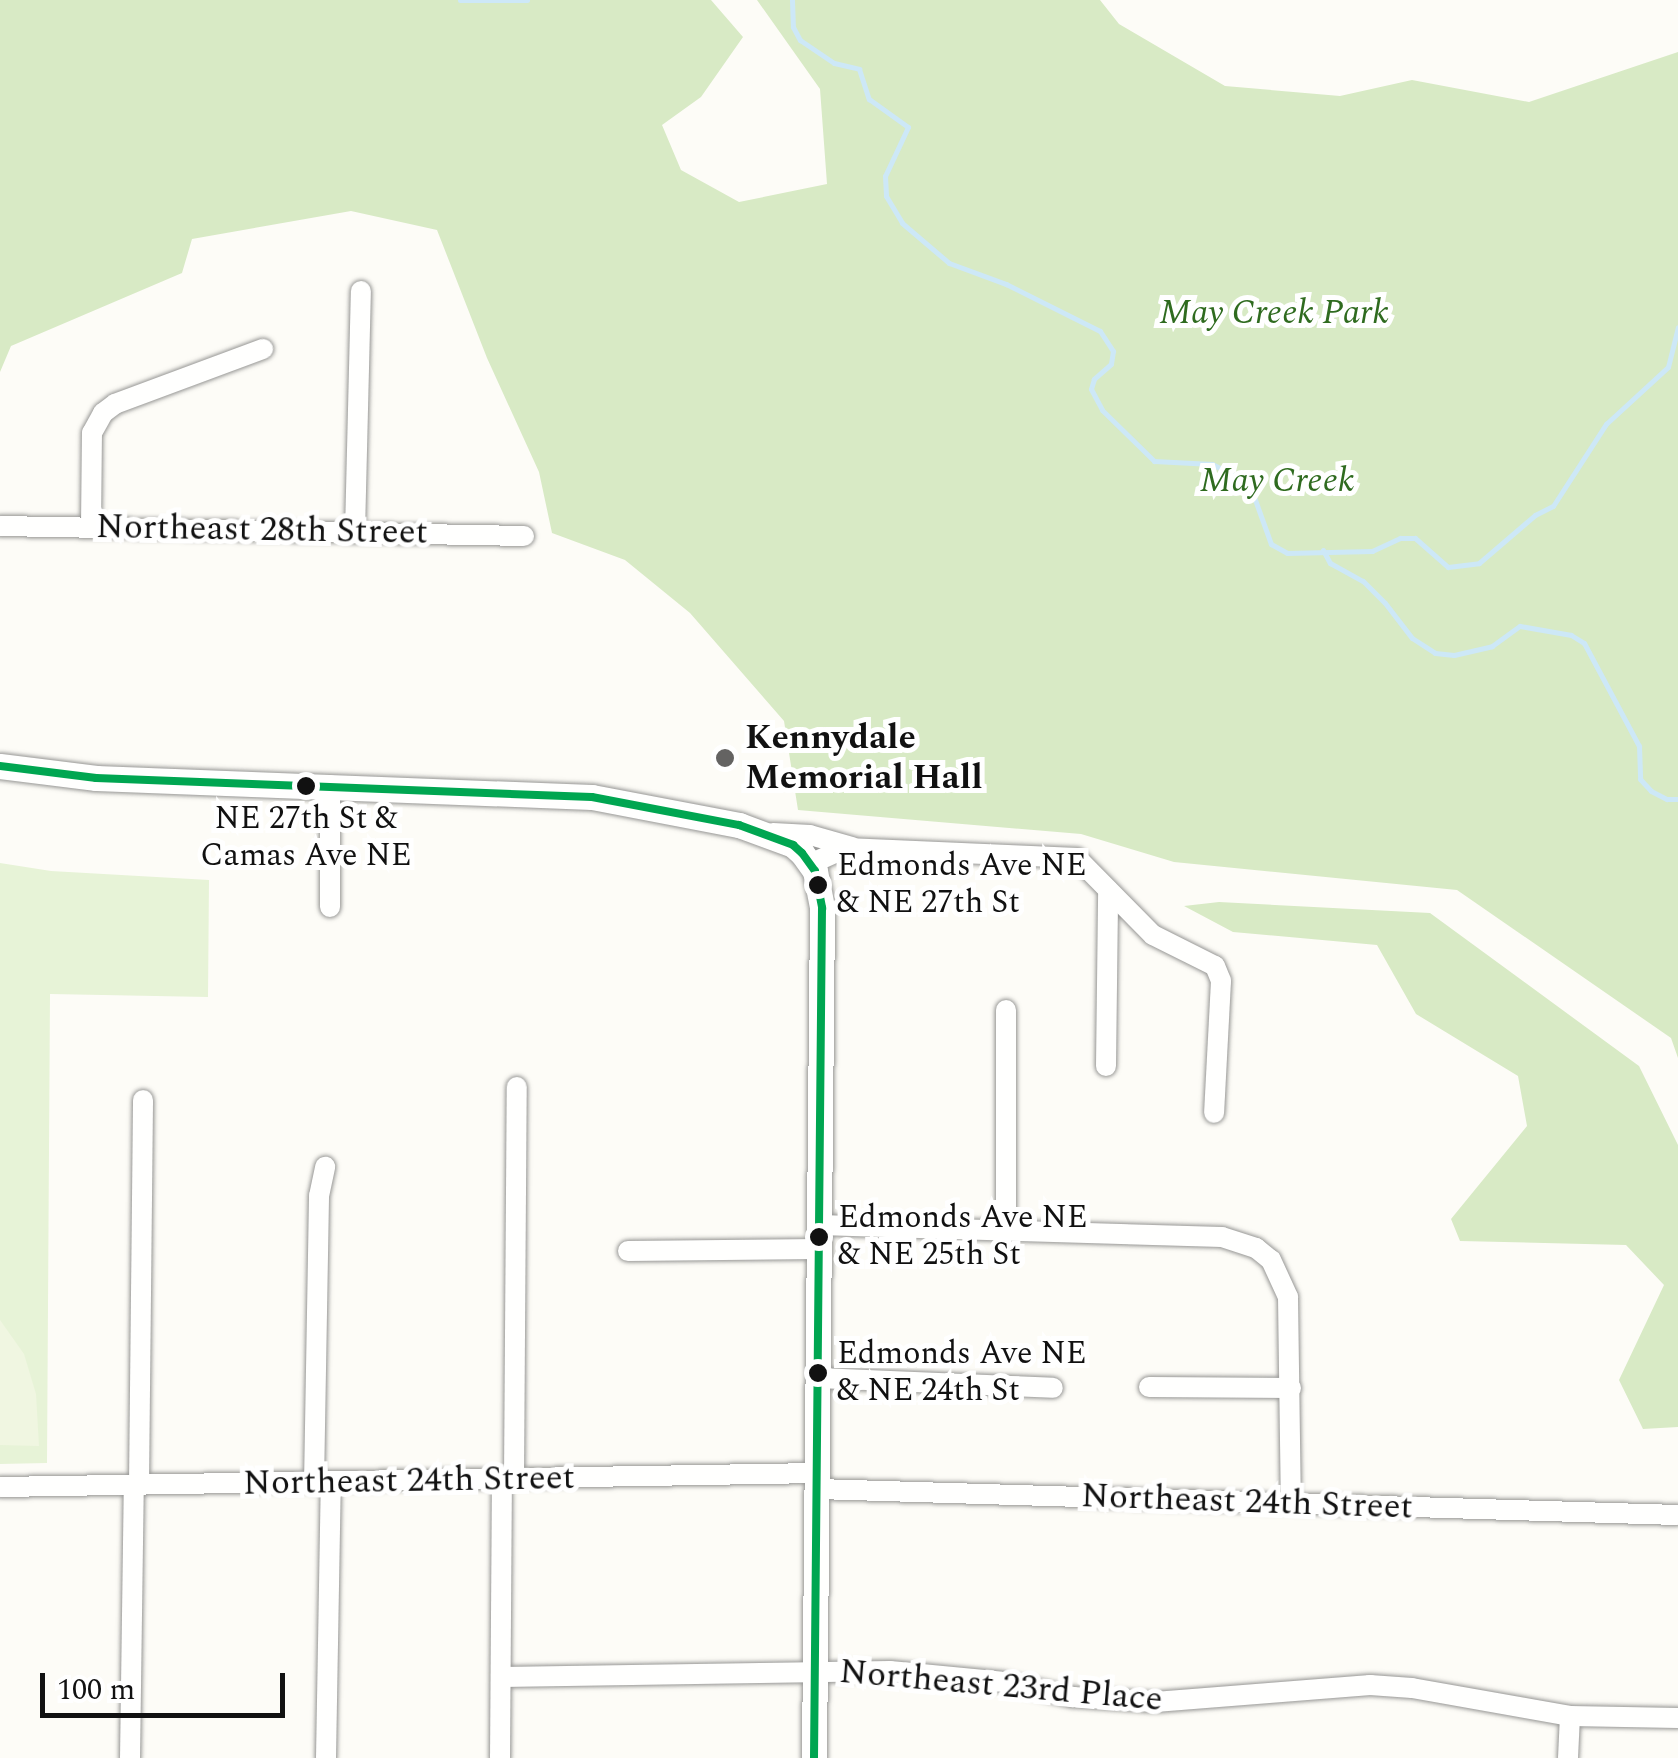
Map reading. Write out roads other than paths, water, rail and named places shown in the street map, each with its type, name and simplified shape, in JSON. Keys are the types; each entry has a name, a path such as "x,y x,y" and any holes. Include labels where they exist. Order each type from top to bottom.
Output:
{"street":[{"path":"354,532 361,291"},
{"path":"91,526 92,433 102,413 115,404 263,349"},
{"name":"Northeast 28th Street","path":"0,526 524,536"},
{"path":"0,766 84,778 574,795 676,811 763,833 793,845 810,864 821,890 822,908 814,1758"},
{"path":"330,785 330,908"},
{"path":"763,833 810,835 859,848"},
{"path":"810,864 840,848 1077,858 1153,934 1215,966 1221,980 1214,1113"},
{"path":"1106,1066 1108,890"},
{"path":"1006,1010 1006,1228"},
{"path":"500,1758 517,1088"},
{"path":"130,1758 143,1100"},
{"path":"325,1167 319,1196 326,1758"},
{"path":"628,1252 1006,1228 1222,1236 1238,1240 1272,1260 1288,1298 1291,1503"},
{"path":"818,1378 1053,1388"},
{"path":"1149,1387 1291,1388"},
{"name":"Northeast 24th Street","path":"0,1488 508,1478 817,1481 1678,1516"},
{"name":"Northeast 23rd Place","path":"502,1676 814,1671 951,1675 1073,1697 1155,1702 1370,1685 1412,1688 1570,1716 1678,1718"},
{"path":"1568,1758 1570,1716"}],"waterway":[{"name":"May Creek","path":"460,0 527,0"},
{"name":"May Creek","path":"792,0 793,27 800,40 834,63 859,69 869,99 908,127 885,176 886,196 902,223 949,263 1006,284 1100,331 1113,351 1111,364 1094,379 1091,389 1102,410 1154,461 1212,464 1249,483 1271,544 1287,553 1372,551 1400,538 1415,538 1448,567 1479,563 1535,515 1553,506 1606,424 1668,367 1678,327"},
{"path":"1323,550 1330,563 1363,581 1412,638 1435,653 1454,655 1492,646 1520,626 1571,635 1584,643 1639,746 1640,779 1651,791 1667,799 1678,799"}],"place":[{"name":"Kennydale Memorial Hall","path":"725,758"},
{"name":"NE 27th St & Camas Ave NE","path":"306,786"},
{"name":"Edmonds Ave NE & NE 27th St","path":"818,885"},
{"name":"Edmonds Ave NE & NE 25th St","path":"819,1237"},
{"name":"Edmonds Ave NE & NE 24th St","path":"818,1373"}],"park label":[{"name":"May Creek Park","path":"1274,313"}]}
